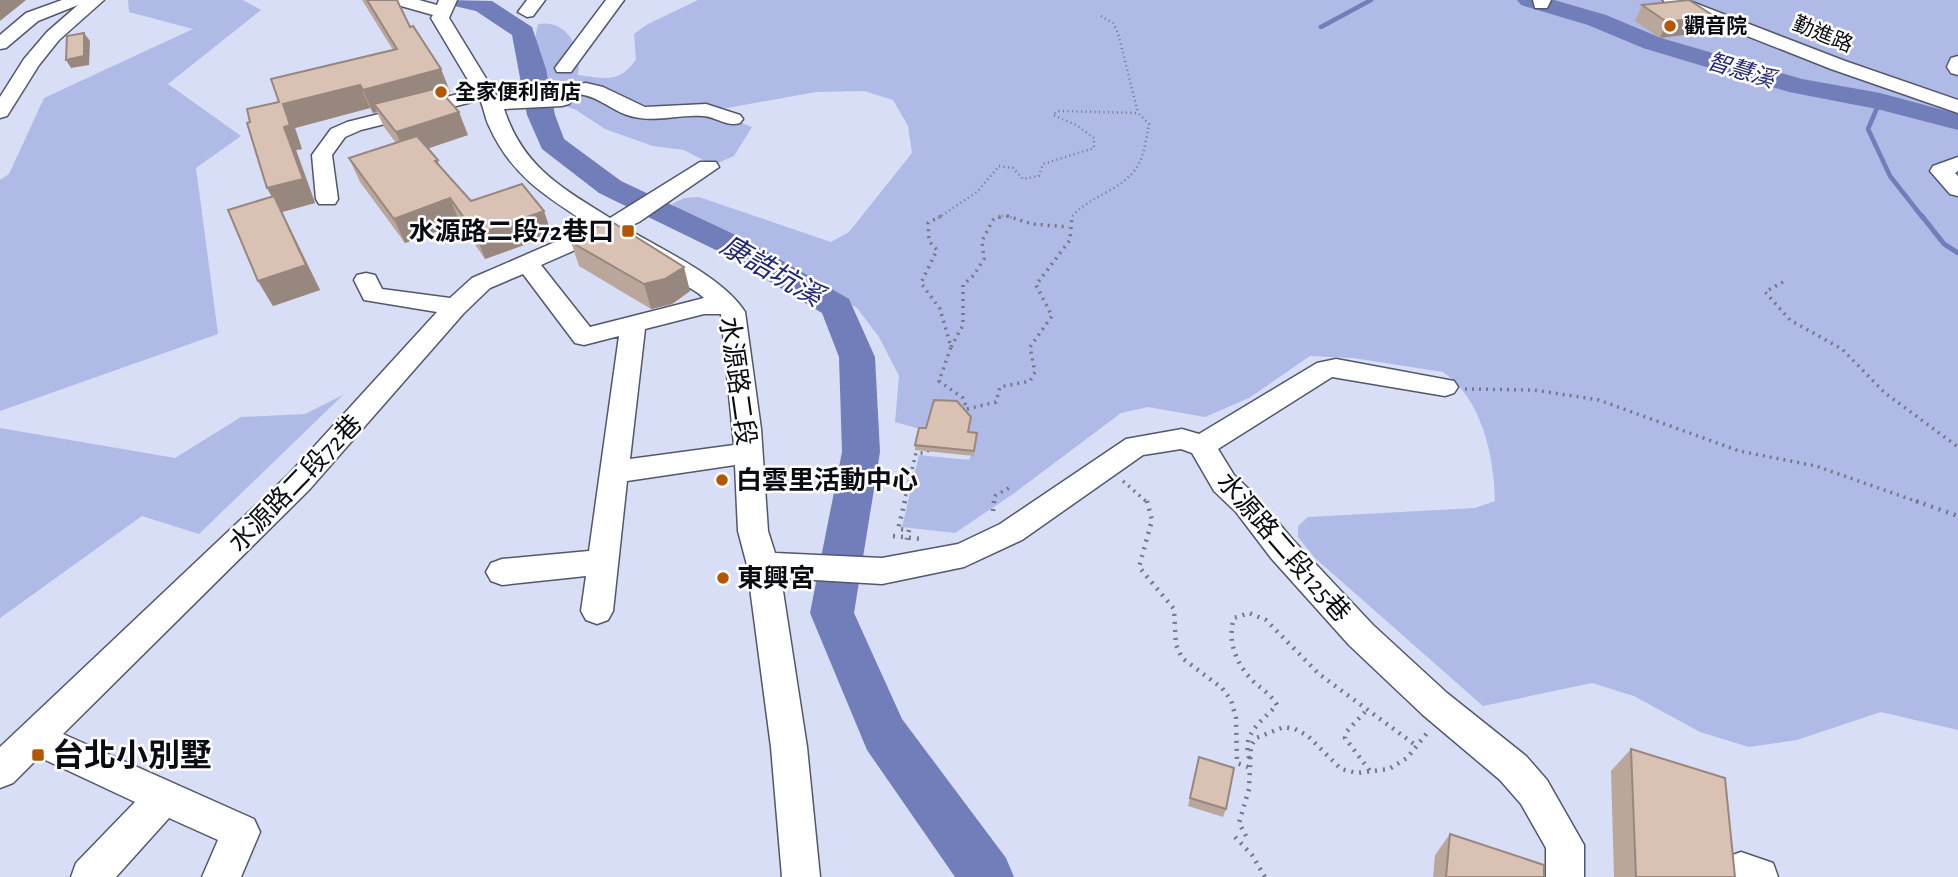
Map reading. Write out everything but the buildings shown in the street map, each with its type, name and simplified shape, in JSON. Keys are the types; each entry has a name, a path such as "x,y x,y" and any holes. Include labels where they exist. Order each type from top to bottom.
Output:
{"street":[{"path":"0,44 32,18 76,0"},
{"path":"0,112 31,63 53,36 95,0"},
{"name":"水源路二段","path":"400,0 444,6 440,18 497,100 499,127 520,160 545,187 620,222 707,288 733,313 749,453 753,531 775,566 801,877"},
{"path":"564,68 615,0"},
{"name":"勤進路","path":"1672,0 1838,65 1958,107"},
{"path":"0,63 53,36"},
{"path":"1958,62 1958,69"},
{"path":"327,199 322,155 338,133 354,126 497,100 562,100 567,91 573,88 595,90 642,113 703,110 733,119"},
{"path":"1958,163 1941,171 1958,189"},
{"name":"水源路二段72巷","path":"0,771 299,482 455,307 481,283 620,222 708,167"},
{"path":"526,262 584,337 704,306 728,306"},
{"path":"366,280 373,295 455,307"},
{"path":"597,611 633,326"},
{"path":"1202,446 1325,369 1336,368 1446,387"},
{"name":"水源路二段125巷","path":"775,566 882,571 964,555 1011,532 1136,446 1182,439 1202,446 1224,484 1246,505 1282,550 1361,635 1435,704 1513,768 1534,792 1564,845 1565,877"},
{"path":"614,472 749,453"},
{"path":"502,572 603,562"},
{"path":"34,738 241,832 221,877"},
{"path":"90,877 164,797"}],"path":[{"path":"1069,227 1032,224 1004,215 993,220 982,241 984,259 974,275 963,285 963,335 951,347 939,381 962,398 964,410 996,402 999,387 1030,381 1035,372 1030,347 1052,316 1036,285 1070,240 1071,217 1084,203 1125,180 1136,169 1143,154 1149,124 1138,113 1118,33 1112,23 1101,16"},
{"path":"951,347 940,309 921,283 937,250 929,241 928,223 965,203 989,183 999,166 1013,168 1023,179 1039,176 1043,164 1057,157 1081,155 1094,148 1094,138 1076,125 1053,115 1058,111 1138,113"},
{"path":"1783,282 1765,292 1790,320 1842,349 1885,393 1958,447"},
{"path":"1446,387 1481,391 1534,390 1599,400 1738,451 1816,466 1958,516"},
{"path":"907,537 909,530 898,529 916,453 926,453 935,441"},
{"path":"1121,479 1139,491 1149,503 1153,518 1139,567 1145,580 1171,604 1176,616 1175,638 1179,653 1227,694 1235,713 1237,762 1248,767"},
{"path":"1011,532 993,511 995,496 1012,486"},
{"path":"1249,758 1245,744 1249,735 1277,705 1275,699 1249,678 1232,645 1229,628 1234,618 1245,613 1258,614 1293,652 1366,712 1418,747"},
{"path":"1366,712 1345,738 1371,772"},
{"path":"1246,836 1239,823 1249,789 1251,746 1256,738 1284,727 1295,729 1308,736 1341,769 1371,772 1389,769 1408,758 1428,732"},
{"path":"1235,838 1252,855 1265,877"}],"shaded area":[{"path":"128,0 243,0 261,10 168,84 241,136 196,168 218,334 0,411 0,180 9,174 44,98 193,29 129,12"},
{"path":"698,0 1958,0 1958,730 1881,712 1797,740 1749,747 1700,732 1634,696 1592,683 1483,706 1315,558 1298,537 1298,526 1308,517 1475,508 1495,501 1492,466 1483,430 1467,397 1443,372 1353,358 1310,356 1249,398 1205,417 1148,407 1121,413 1013,494 955,533 902,527 919,455 969,460 976,445 895,422 899,376 879,337 857,308 786,264 682,213 672,204 684,198 699,197 831,242 849,232 912,153 908,126 893,100 864,91 816,92 727,108 702,106 663,109 632,102 592,86 549,82 535,39 538,24 557,26 571,38 578,55 578,75 610,78 623,73 636,60 634,34 646,25"},
{"path":"575,90 647,116 718,114 752,127 734,156 713,165 684,150 653,146 605,129 576,110 560,104"},
{"path":"343,395 199,534 142,516 0,618 0,428 175,458 241,417 305,414"}],"waterway":[{"name":"康誥坑溪","path":"458,0 484,6 523,32 541,115 552,143 610,187 733,246 837,307 857,357 861,452 832,613 884,734 987,877"},
{"path":"1321,27 1371,0"},
{"name":"智慧溪","path":"1529,0 1597,20 1652,43 1798,86 1880,101 1958,122"},
{"path":"1880,101 1868,129 1890,176 1923,218"},
{"path":"1922,216 1944,244 1958,253"}],"place":[{"name":"觀音院","path":"1670,26"},
{"name":"全家便利商店","path":"441,92"},
{"name":"水源路二段72巷口","path":"628,231"},
{"name":"白雲里活動中心","path":"722,480"},
{"name":"東興宮","path":"723,578"},
{"name":"台北小別墅","path":"38,755"}]}
